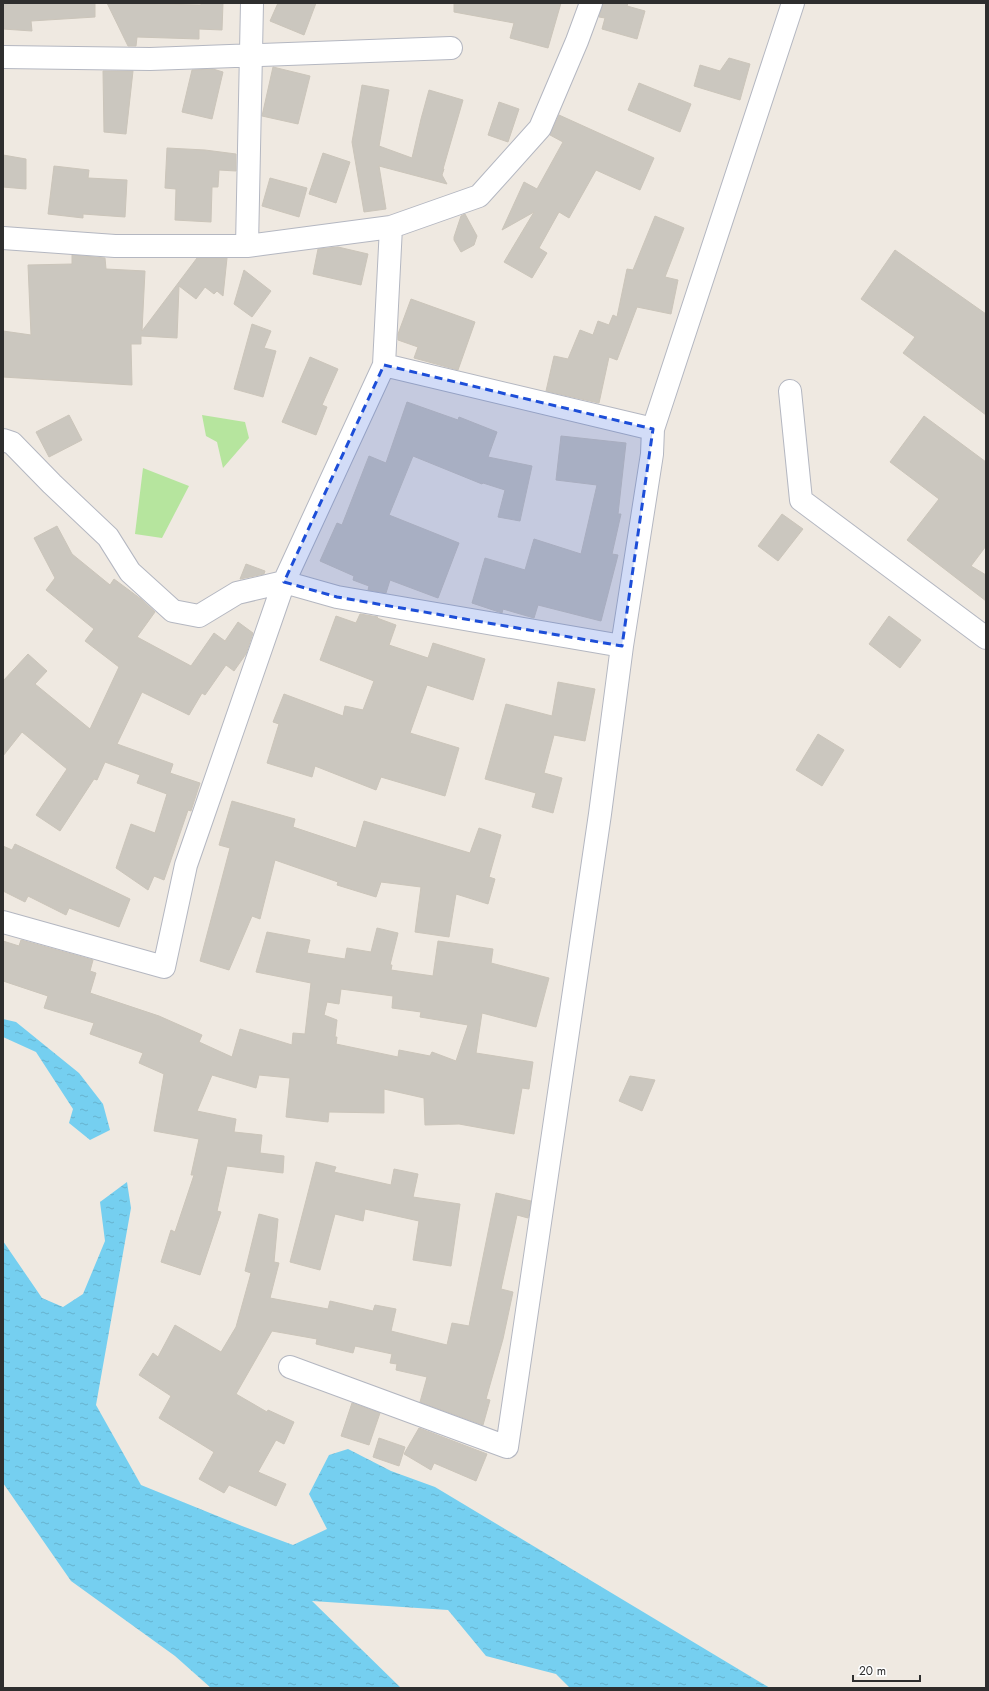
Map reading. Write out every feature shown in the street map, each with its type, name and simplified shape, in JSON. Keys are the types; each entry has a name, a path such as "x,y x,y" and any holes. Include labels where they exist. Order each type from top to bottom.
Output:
{"street":[{"path":"247,246 252,3"},
{"path":"3,238 115,246 247,246 390,227 478,196 540,128 577,41 591,3"},
{"path":"290,1367 507,1447 599,822 622,646 652,454 653,429 793,3"},
{"path":"3,57 150,59 451,48"},
{"path":"3,922 164,967 186,865 284,582 384,365 390,227"},
{"path":"384,365 653,429"},
{"path":"790,391 802,500 986,638"},
{"path":"3,440 12,443 52,484 108,537 130,572 173,611 200,616 237,593 284,582 337,597 622,646"}],"highlighted area":[{"path":"384,365 653,429 622,646 337,597 284,582"}],"green space":[{"path":"202,415 245,422 249,438 223,468 217,442 206,436"},
{"path":"143,468 189,486 162,538 135,534"}],"water":[{"path":"3,1019 16,1022 79,1073 103,1104 110,1130 90,1140 69,1123 73,1109 36,1052 3,1037"},
{"path":"127,1182 131,1208 96,1405 141,1485 293,1545 327,1529 309,1494 329,1455 348,1449 391,1471 435,1487 770,1688 570,1688 556,1674 486,1656 448,1610 312,1601 401,1688 211,1688 175,1656 71,1581 3,1483 3,1241 42,1298 63,1307 83,1294 105,1241 100,1202"}],"building":[{"path":"3,3 95,3 95,17 31,21 32,31 3,29"},
{"path":"107,3 201,5 201,3 223,3 222,30 199,29 199,39 137,37 136,46 128,46"},
{"path":"278,3 316,3 304,35 270,21"},
{"path":"454,3 561,3 548,48 510,38 514,23 454,12"},
{"path":"603,3 628,3 627,6 645,11 637,39 602,29 605,18 599,17"},
{"path":"729,58 750,64 740,100 694,86 700,65 720,71"},
{"path":"273,67 310,76 298,124 262,116"},
{"path":"213,69 223,72 212,119 182,112 192,70"},
{"path":"103,71 133,71 126,134 104,132"},
{"path":"639,83 691,104 680,132 628,110"},
{"path":"362,85 389,90 379,146 412,158 429,90 463,100 443,169 442,175 447,184 379,166 386,209 364,212 352,142"},
{"path":"499,102 519,109 508,142 488,135"},
{"path":"559,115 654,158 640,190 596,170 569,218 559,212 539,248 547,253 532,278 504,262 534,212 502,230 524,182 537,189 563,142 550,135"},
{"path":"167,148 205,150 236,154 236,171 219,170 218,187 212,187 211,222 175,220 176,189 165,188"},
{"path":"323,153 350,162 336,203 309,194"},
{"path":"3,155 26,159 26,189 3,187"},
{"path":"54,166 89,170 88,178 127,180 125,217 83,214 83,218 48,214"},
{"path":"270,178 307,188 299,217 262,206"},
{"path":"465,214 477,236 474,245 461,252 454,240 454,237 461,216"},
{"path":"655,216 684,228 665,277 678,280 671,314 637,307 617,360 609,357 599,403 546,391 554,356 568,359 580,330 593,335 598,321 609,325 613,315 617,317 627,269 633,270"},
{"path":"338,247 368,254 361,285 313,274 318,249"},
{"path":"895,250 986,314 986,415 903,353 915,337 861,299"},
{"path":"72,255 105,258 106,269 145,271 142,331 197,258 227,258 223,296 217,291 214,294 205,287 196,299 179,286 177,338 141,336 141,344 131,344 132,385 3,377 3,331 31,335 28,265 72,264"},
{"path":"244,270 271,291 252,317 234,304"},
{"path":"411,299 475,322 458,370 414,358 418,347 398,340 398,334"},
{"path":"252,324 271,331 264,348 276,351 263,397 234,389"},
{"path":"310,357 338,369 322,405 327,407 316,435 282,422"},
{"path":"407,402 458,420 459,417 497,432 488,457 532,466 520,521 498,517 505,490 483,483 482,484 413,456 389,515 459,543 438,598 390,580 386,593 368,590 369,586 353,580 354,576 320,561 337,523 342,525 369,456 386,463"},
{"path":"69,415 82,440 49,457 36,432"},
{"path":"924,416 986,462 986,546 971,566 986,575 986,601 907,540 939,499 890,462"},
{"path":"561,436 626,443 618,514 621,514 612,554 618,555 601,621 538,605 534,618 503,609 502,613 472,603 485,558 525,570 534,539 581,554 597,485 556,480"},
{"path":"782,514 803,529 778,561 758,546"},
{"path":"57,526 72,554 110,585 114,579 141,599 155,612 137,637 191,666 214,633 225,641 238,622 253,633 246,654 234,671 226,665 205,695 202,693 189,715 142,692 117,744 173,764 170,773 200,783 191,811 188,810 164,880 154,876 148,890 116,868 131,824 155,833 167,794 137,783 140,775 105,762 97,780 94,779 60,831 36,815 67,769 22,732 3,756 3,681 28,654 47,671 35,684 90,729 119,667 85,641 94,629 46,590 55,578 34,538"},
{"path":"246,564 265,571 264,574 240,579"},
{"path":"360,614 378,617 377,618 396,625 389,645 428,658 433,643 485,659 473,700 427,685 410,733 459,748 445,796 381,777 376,790 315,766 312,777 267,763 279,724 273,722 284,694 343,716 345,706 363,710 374,681 320,660 336,616 356,623"},
{"path":"889,616 921,640 900,668 869,644"},
{"path":"558,682 595,689 585,741 554,735 544,773 562,778 553,813 532,807 536,793 485,779 506,704 552,716"},
{"path":"818,734 844,750 822,786 796,770"},
{"path":"232,801 295,819 293,827 356,848 364,821 470,853 479,828 501,835 489,877 495,879 488,904 456,894 449,937 415,932 421,887 381,882 376,897 337,885 338,882 275,860 260,919 252,916 229,970 200,961 230,848 219,845"},
{"path":"15,844 130,899 119,927 69,908 66,915 28,896 25,902 3,891 3,846 12,850"},
{"path":"377,928 398,933 390,965 392,965 391,970 433,976 438,941 493,949 491,963 549,978 536,1027 482,1013 476,1053 533,1062 529,1089 522,1088 514,1134 459,1124 425,1125 424,1098 384,1089 384,1113 329,1112 328,1122 286,1117 290,1078 259,1075 256,1088 212,1075 197,1111 236,1119 234,1132 262,1135 260,1153 284,1156 283,1173 227,1166 217,1211 221,1212 200,1275 161,1262 171,1230 175,1232 194,1175 191,1175 199,1139 154,1131 164,1074 139,1063 143,1053 90,1034 94,1023 44,1008 48,996 3,981 3,941 19,946 21,940 93,960 90,971 96,973 90,993 159,1016 202,1035 199,1042 232,1057 240,1029 292,1045 293,1033 305,1034 311,983 256,972 267,932 310,940 307,953 345,959 347,948 371,952","holes":["341,989 393,996 392,1008 421,1012 420,1017 468,1025 456,1061 432,1052 430,1056 399,1050 398,1057 336,1044 337,1037 335,1037 337,1020 324,1015 327,1002 339,1004"]},
{"path":"630,1076 655,1080 642,1111 619,1101"},
{"path":"316,1162 336,1167 334,1172 391,1185 394,1169 418,1174 413,1197 460,1204 451,1266 413,1260 419,1221 365,1209 363,1221 335,1214 320,1270 290,1262"},
{"path":"496,1193 531,1201 528,1218 517,1215 501,1289 513,1292 503,1339 486,1399 490,1400 483,1425 420,1402 427,1377 396,1370 397,1364 390,1363 392,1354 355,1346 353,1353 316,1344 317,1339 272,1331 236,1394 267,1412 268,1410 294,1422 284,1444 276,1440 258,1472 286,1484 276,1506 229,1485 224,1493 199,1479 214,1452 159,1418 171,1396 139,1375 153,1353 158,1357 175,1325 221,1352 236,1327 251,1273 245,1271 259,1214 278,1219 274,1262 279,1263 270,1298 328,1309 330,1301 373,1311 375,1305 396,1309 391,1331 447,1345 452,1323 469,1326"},
{"path":"352,1403 380,1413 369,1445 341,1436"},
{"path":"419,1428 487,1454 476,1481 434,1463 431,1470 404,1454"},
{"path":"379,1438 405,1447 399,1466 373,1457"}]}
